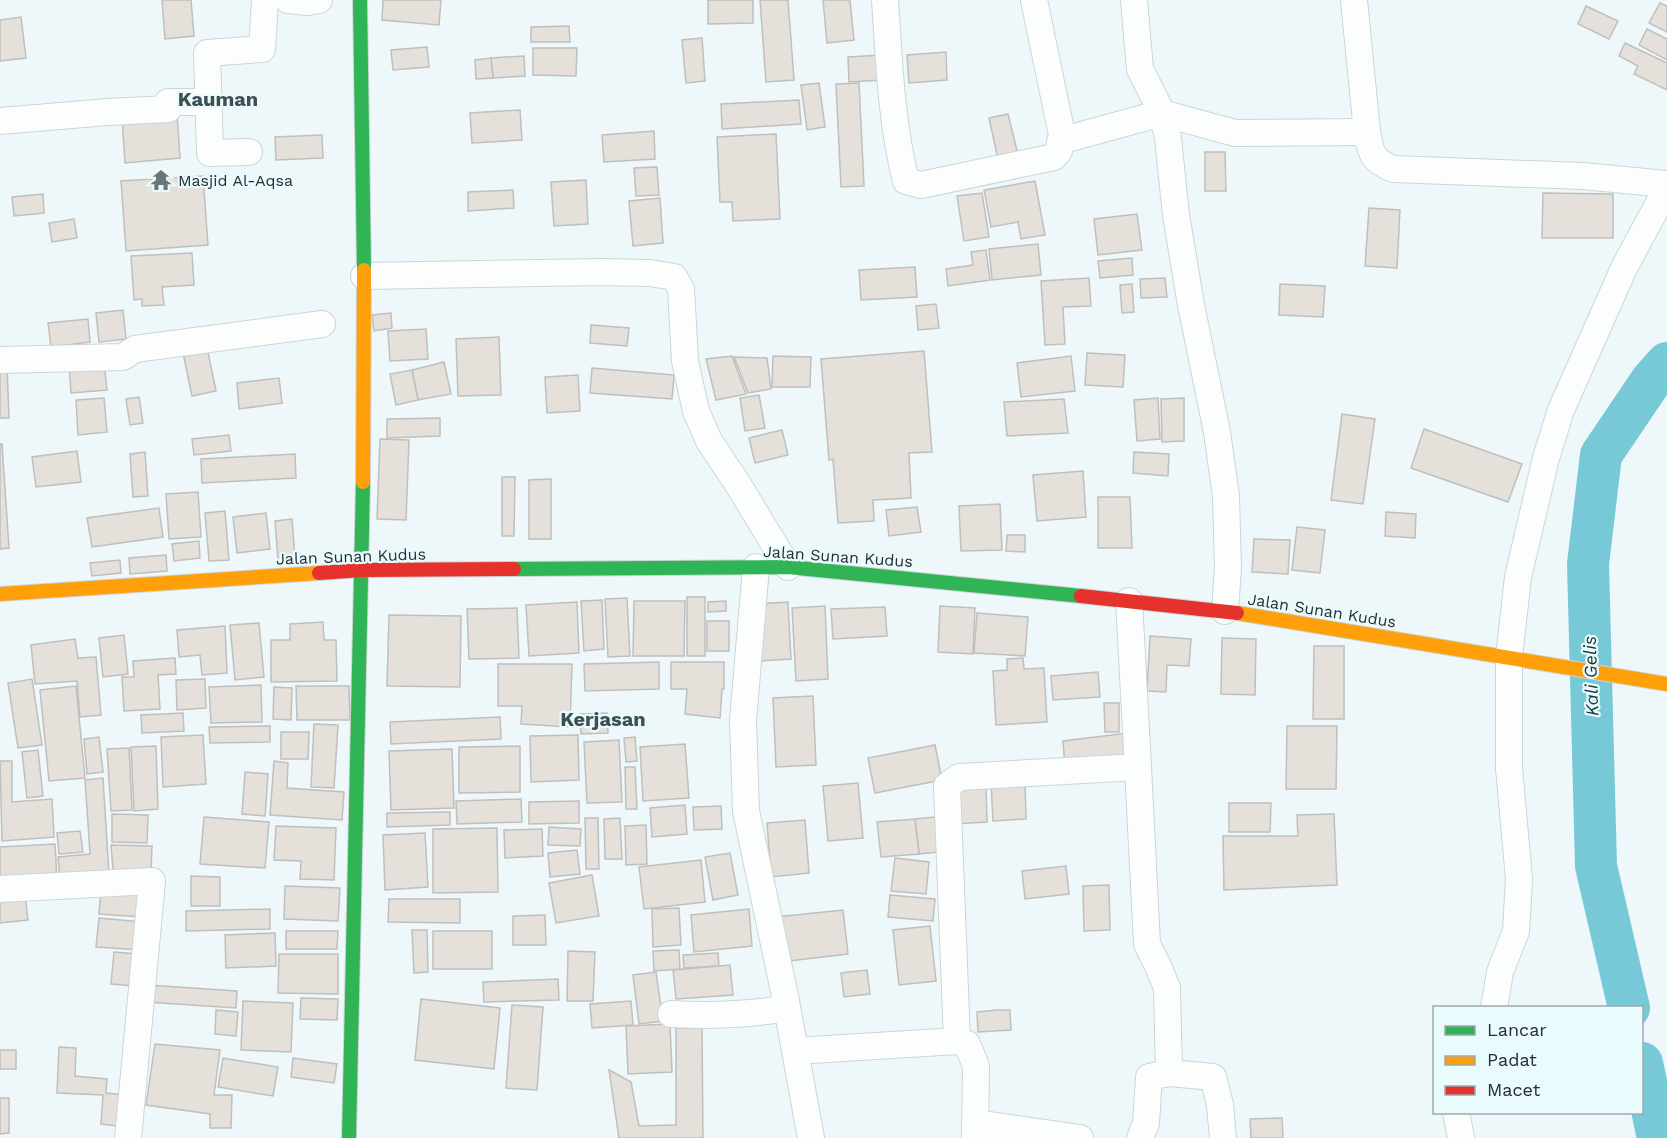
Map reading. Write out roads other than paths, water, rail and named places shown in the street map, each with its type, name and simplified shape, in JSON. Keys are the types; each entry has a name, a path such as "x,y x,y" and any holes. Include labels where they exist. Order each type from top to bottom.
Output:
{"main road":[{"path":"349,1138 362,570 364,276 360,0"},
{"name":"Jalan Sunan Kudus","path":"0,594 362,570 788,567 1225,611 1667,684"}],"street":[{"path":"249,152 210,153 207,53 262,49 265,0"},
{"path":"288,0 308,2 319,0"},
{"path":"885,0 892,102 906,181 921,185 1054,158 1063,140 1162,113 1235,133 1368,132"},
{"path":"1034,0 1063,140"},
{"path":"1134,0 1140,69 1162,113 1168,138 1176,215 1191,305 1217,432 1226,496 1228,568 1225,611"},
{"path":"1354,0 1368,132 1371,151 1378,163 1394,169 1583,176 1667,186 1624,268 1562,410 1546,458 1518,577 1509,768 1519,879 1516,931 1500,972 1494,1006"},
{"path":"0,121 108,111 168,109 168,102 208,102"},
{"path":"364,276 601,272 650,273 674,277 681,289 686,361 696,411 708,441 739,486 788,567"},
{"path":"0,360 123,357 135,349 322,324"},
{"path":"756,567 743,721 746,811 787,1008 811,1138"},
{"path":"1130,601 1146,944 1167,988 1169,1073"},
{"path":"957,1041 947,786 959,777 1138,767"},
{"path":"0,889 152,881 128,1138"},
{"path":"671,1014 702,1016 716,1013 748,1014 787,1008"},
{"path":"795,1051 957,1041 967,1044 976,1066 975,1131 1080,1138"},
{"path":"1140,1138 1146,1123 1149,1077 1169,1073 1213,1077 1220,1105 1223,1138"},
{"path":"1456,1114 1461,1138"}],"waterway":[{"name":"Kali Gelis","path":"1629,1006 1596,866 1588,564 1601,455 1651,381 1667,363"},
{"name":"Kali Gelis","path":"1643,1068 1658,1138"}],"place":[{"name":"Masjid Al-Aqsa","path":"161,180"}],"district":[{"name":"Kauman","path":"218,99"},
{"name":"Kerjasan","path":"603,719"}]}
